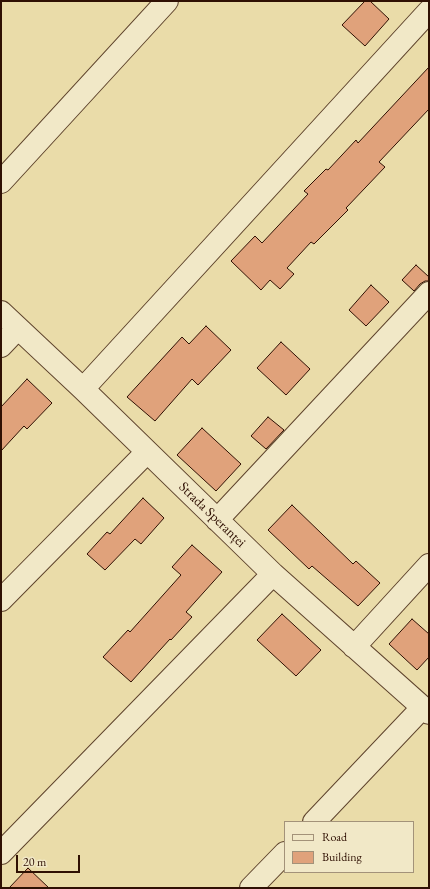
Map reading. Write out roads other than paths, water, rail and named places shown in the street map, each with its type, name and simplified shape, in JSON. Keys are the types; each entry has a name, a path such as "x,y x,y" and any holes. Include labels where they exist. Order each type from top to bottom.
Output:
{"street":[{"path":"1,182 167,1"},
{"path":"83,389 429,11"},
{"path":"217,520 429,293"},
{"name":"Strada Speranței","path":"1,312 83,389 273,574 426,710"},
{"path":"1,346 18,328"},
{"path":"1,600 147,452"},
{"path":"354,647 429,565"},
{"path":"1,852 273,574"},
{"path":"315,821 426,710"},
{"path":"251,888 284,853"}]}
